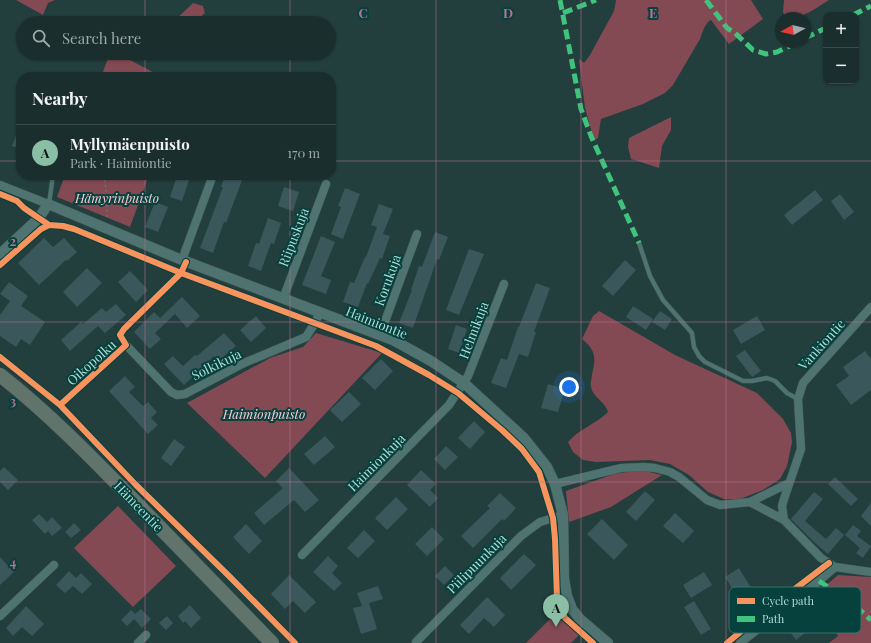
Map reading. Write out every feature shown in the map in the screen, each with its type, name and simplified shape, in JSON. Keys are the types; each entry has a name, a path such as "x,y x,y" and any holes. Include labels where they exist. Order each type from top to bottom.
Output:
{"highway":[{"name":"Hämeentie","path":"0,376 58,424 272,643"}],"street":[{"path":"182,260 210,180"},
{"name":"Riipuskuja","path":"283,299 326,184"},
{"path":"0,185 48,204 39,218 0,254"},
{"name":"Haimiontie","path":"48,204 182,260 393,340 431,361 464,383 524,438 547,467 555,484 562,515 564,579 567,596 572,609 580,619 608,643"},
{"name":"Korukuja","path":"380,335 417,234"},
{"name":"Helmikuja","path":"464,383 504,284"},
{"name":"Vankiontie","path":"784,520 782,506 788,483 801,449 798,399 803,383 871,307"},
{"name":"Solkikuja","path":"126,345 172,392 177,395 185,394 244,363 306,337 320,312"},
{"name":"Haimionkuja","path":"302,554 449,405 464,383"},
{"path":"555,484 621,468 655,468 670,472 707,500 720,505 750,502 788,483"},
{"path":"750,502 784,520 821,558 835,567 871,572"},
{"name":"Piilipuunkuja","path":"416,642 520,536 540,522 562,515"},
{"path":"0,616 54,565"},
{"path":"811,587 835,567"},
{"path":"740,643 753,633"},
{"path":"138,643 146,635"}],"lane":[{"path":"48,204 52,180"},
{"path":"639,243 650,276 663,300 692,333 694,347 699,356 705,362 721,371 743,380 752,381 766,378 775,381 787,393 798,399"}],"path":[{"path":"103,227 107,214 105,180"}],"green space":[{"path":"16,0 55,0 48,3 43,15"},
{"path":"616,0 751,0 763,19 729,44 711,20 708,22 700,39 673,85 665,93 643,104 601,119 598,138 594,140 585,108 579,59 584,63 590,55 614,11"},
{"path":"784,0 829,0 810,12 783,12"},
{"path":"193,3 203,6 205,13 202,16 179,16"},
{"path":"107,60 130,60 153,72 103,72"},
{"path":"671,117 671,130 662,146 659,168 631,159 628,147 629,138"},
{"name":"Hämyrinpuisto","path":"63,180 147,180 130,227 57,197"},
{"path":"599,311 675,355 757,393 783,419 791,433 792,442 787,466 780,479 763,490 740,499 724,499 708,492 689,475 670,464 650,460 596,462 583,460 573,452 568,442 572,437 608,412 592,391 591,384 594,355 587,343 582,339 593,316"},
{"name":"Haimionpuisto","path":"316,333 382,353 265,478 187,403 270,358 303,347"},
{"path":"640,470 662,475 611,507 569,522 566,491 614,474"},
{"path":"118,506 176,566 133,607 74,548"},
{"path":"838,575 871,577 871,643 829,643 838,636 837,633 861,633 861,587 824,587"},
{"path":"555,614 579,635 571,643 526,643"}],"building":[{"path":"16,136 16,147 12,146"},
{"path":"176,180 189,180 182,201 170,197"},
{"path":"223,180 242,180 226,223 224,222 213,253 200,248 223,187 221,187"},
{"path":"284,187 299,192 293,211 278,206"},
{"path":"345,188 360,194 343,239 331,234 341,207 338,206"},
{"path":"815,190 823,200 792,225 784,215"},
{"path":"840,194 854,212 844,220 831,201"},
{"path":"155,202 168,207 158,232 145,227"},
{"path":"379,204 393,209 383,234 390,236 382,259 380,258 368,284 367,283 358,307 343,302 350,282 354,283 366,257 377,227 371,225"},
{"path":"268,218 281,223 274,244 271,243 261,271 248,266 256,243 259,244"},
{"path":"435,232 448,237 439,260 437,259 413,328 399,323 412,290 419,266 422,267"},
{"path":"321,236 335,242 321,276 331,280 326,294 302,285"},
{"path":"44,238 53,247 64,238 77,252 39,285 18,263"},
{"path":"469,249 484,254 459,315 446,310"},
{"path":"625,260 636,270 613,296 602,286"},
{"path":"87,268 102,283 77,307 63,292"},
{"path":"130,271 148,290 136,302 118,282"},
{"path":"9,282 28,296 21,306 45,322 30,345 21,339 16,347 0,336 0,315 10,301 0,294"},
{"path":"536,283 550,288 534,332 536,332 528,357 519,354 506,388 491,383 501,358 507,360 518,327"},
{"path":"182,297 200,316 187,328 175,314 155,333 161,339 150,349 134,332 154,312 160,318"},
{"path":"116,304 126,315 105,333 98,326 70,351 61,340 81,322 83,324 102,308 106,312"},
{"path":"633,306 653,319 646,330 626,317"},
{"path":"660,311 672,319 665,330 652,322"},
{"path":"256,316 266,328 251,342 240,330"},
{"path":"757,316 765,330 741,344 733,330"},
{"path":"456,325 467,329 459,353 448,349"},
{"path":"224,333 236,346 218,361 214,356 184,385 164,364 173,356 183,366"},
{"path":"745,350 761,371 752,377 736,356"},
{"path":"865,351 871,359 871,390 851,405 836,385 849,376 843,367"},
{"path":"381,359 393,371 375,390 362,378"},
{"path":"125,376 135,387 129,392 143,406 148,402 157,412 151,418 158,425 148,434 109,391"},
{"path":"548,384 565,389 558,412 541,408"},
{"path":"349,392 361,404 342,422 330,410"},
{"path":"474,421 485,432 470,449 458,438"},
{"path":"325,436 335,447 314,465 304,454"},
{"path":"174,439 185,447 171,466 161,458"},
{"path":"446,446 458,457 445,470 434,459"},
{"path":"4,467 18,480 8,490 0,482 0,471"},
{"path":"289,468 319,500 305,512 294,500 264,525 254,513 283,488 276,481"},
{"path":"421,470 436,484 430,490 438,498 430,507 407,485"},
{"path":"835,477 858,499 851,506 828,484"},
{"path":"645,491 655,500 636,521 626,512"},
{"path":"814,492 823,499 805,521 826,539 836,528 844,535 828,554 791,519"},
{"path":"500,493 516,508 504,521 502,519 473,548 461,536 490,508 487,506"},
{"path":"396,497 408,509 387,530 375,518"},
{"path":"871,503 871,526 861,516"},
{"path":"675,513 694,531 683,543 663,526"},
{"path":"39,514 47,522 52,517 62,528 52,536 48,531 45,534 32,520"},
{"path":"602,519 628,545 614,560 587,534"},
{"path":"74,523 81,530 71,538 65,532"},
{"path":"246,524 262,541 249,554 233,537"},
{"path":"853,525 861,531 857,536 871,546 863,558 856,553 860,548 845,535"},
{"path":"432,527 444,539 427,556 415,544"},
{"path":"364,530 375,541 358,558 347,548"},
{"path":"524,554 536,565 511,590 500,578"},
{"path":"328,556 338,566 332,573 342,583 334,591 313,572"},
{"path":"0,557 14,572 0,585"},
{"path":"445,566 454,575 444,585 435,576"},
{"path":"739,568 751,587 731,587 725,577"},
{"path":"69,571 76,578 81,573 92,584 82,594 73,586 65,593 56,585"},
{"path":"704,572 712,585 691,598 683,585"},
{"path":"289,575 316,602 305,613 293,601 285,609 271,594"},
{"path":"378,586 383,599 369,603 377,629 361,634 353,608 362,606 357,593"},
{"path":"487,597 505,615 494,627 484,618 469,634 460,625"},
{"path":"694,601 711,629 701,635 684,607"},
{"path":"190,605 201,618 191,628 185,621 183,623 178,616"},
{"path":"26,606 44,624 32,636 22,627 13,636 6,628"},
{"path":"141,609 151,619 142,628 134,619 127,626 121,620 131,610 135,614"},
{"path":"167,616 173,623 166,630 159,623"},
{"path":"791,633 805,633 796,640"}],"marked path":[{"path":"560,0 581,109 591,136 639,243"},
{"path":"563,13 596,0"},
{"path":"706,0 727,28 735,33 753,50 766,54 777,52 785,48"},
{"path":"859,12 871,6"},
{"path":"811,35 823,29"},
{"path":"819,581 828,587"},
{"path":"861,611 871,620"}],"cycle path":[{"path":"0,194 17,201 24,208 49,225 63,226 74,229 181,273 376,346 458,393 522,449 539,472 553,518 557,599 565,618 593,643"},
{"path":"0,265 41,229 49,225"},
{"name":"Oikopolku","path":"60,405 126,345 120,335 124,329 181,273 186,262"},
{"path":"0,357 60,405 136,485 295,643"},
{"path":"798,587 829,563"},
{"path":"727,643 739,633"}],"place":[{"name":"Myllymäenpuisto","path":"556,627"}]}
